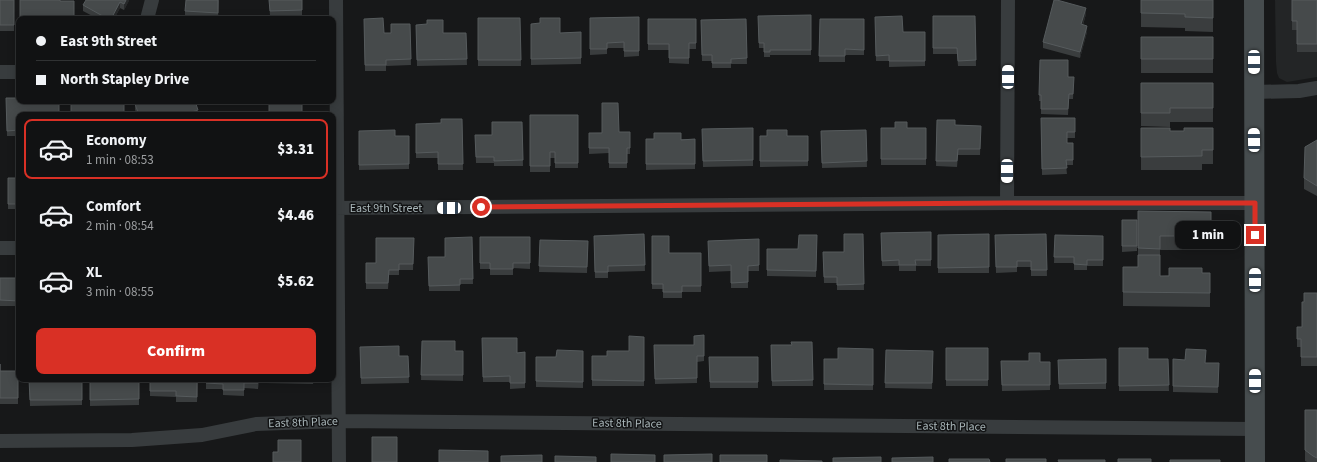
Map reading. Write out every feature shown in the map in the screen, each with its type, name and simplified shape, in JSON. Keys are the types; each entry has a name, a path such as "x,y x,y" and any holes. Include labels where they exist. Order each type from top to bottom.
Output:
{"main road":[{"path":"1254,0 1255,462"}],"street":[{"path":"148,16 152,0"},
{"path":"336,0 336,16"},
{"path":"1007,203 1008,0"},
{"path":"0,72 16,72"},
{"path":"1254,92 1299,92 1317,88"},
{"name":"East 9th Street","path":"336,208 1007,203 1255,203"},
{"path":"0,248 16,248"},
{"path":"336,261 339,462"},
{"name":"East 8th Place","path":"0,440 132,440 202,435 256,424 339,421 1255,429"}],"shaded area":[{"path":"1275,0 1317,0 1317,77 1287,82 1279,78 1276,62"}],"building":[{"path":"0,0 14,0 14,25 0,25"},
{"path":"20,0 74,1 74,16 20,16"},
{"path":"86,0 126,0 124,4 120,2 113,16 103,16 83,5"},
{"path":"186,0 218,0 218,13 185,11"},
{"path":"269,0 302,0 302,10 270,11"},
{"path":"1054,0 1086,8 1081,24 1087,26 1080,52 1043,42"},
{"path":"1141,0 1213,0 1213,18 1185,17 1185,14 1141,13"},
{"path":"1292,0 1317,0 1317,44 1297,44 1297,21 1292,21"},
{"path":"811,15 811,50 770,50 770,52 764,52 764,43 759,43 758,16"},
{"path":"902,16 903,32 925,32 925,61 889,61 889,55 876,56 875,17"},
{"path":"933,16 975,16 976,60 958,61 957,48 933,48"},
{"path":"639,17 639,51 624,51 624,42 607,43 607,49 590,49 590,18"},
{"path":"383,18 384,33 391,33 391,24 410,24 411,59 386,60 386,65 365,65 364,19"},
{"path":"478,18 520,18 521,60 478,60"},
{"path":"540,18 560,18 560,33 581,32 581,58 531,59 531,24 540,23"},
{"path":"648,19 696,19 696,43 689,43 689,58 669,58 669,44 648,44"},
{"path":"746,19 747,58 731,59 731,63 712,63 712,55 702,55 701,20"},
{"path":"820,19 864,19 864,50 845,49 845,56 819,56"},
{"path":"427,20 443,20 443,33 466,33 467,59 417,60 416,25 427,24"},
{"path":"1141,37 1213,37 1213,59 1141,59"},
{"path":"1040,60 1068,60 1068,77 1074,77 1073,94 1069,94 1068,109 1041,109 1041,95 1039,95"},
{"path":"1141,83 1213,83 1213,108 1170,108 1170,113 1141,113"},
{"path":"6,98 16,98 16,104 59,104 59,112 16,112 16,130 7,131"},
{"path":"602,103 618,103 619,132 630,132 630,148 627,148 627,163 609,163 609,148 589,148 589,133 602,133"},
{"path":"71,104 124,104 124,112 71,112"},
{"path":"135,104 196,104 198,110 192,112 138,112"},
{"path":"269,104 302,104 302,112 269,112"},
{"path":"530,115 578,115 578,163 555,163 555,152 550,152 550,166 530,166"},
{"path":"1041,118 1075,118 1075,132 1067,132 1067,143 1073,143 1073,160 1066,160 1067,168 1042,169"},
{"path":"441,119 462,119 463,164 438,164 438,152 416,153 416,124 441,123"},
{"path":"937,120 955,120 955,125 981,126 980,149 958,149 957,161 936,161"},
{"path":"492,122 522,122 523,160 494,161 494,157 476,157 475,135 492,135"},
{"path":"895,122 907,122 907,128 926,128 926,159 881,159 881,128 895,128"},
{"path":"753,128 753,160 703,161 702,129"},
{"path":"1141,128 1170,128 1170,131 1184,131 1184,128 1213,128 1213,150 1202,150 1202,156 1141,157"},
{"path":"395,130 395,136 409,136 409,164 359,165 359,131"},
{"path":"767,130 787,130 787,136 808,136 808,161 760,161 760,136 767,136"},
{"path":"866,130 867,161 822,163 821,131"},
{"path":"654,133 681,133 681,140 695,139 695,164 646,164 646,139 654,139"},
{"path":"1317,140 1317,186 1304,178 1305,147"},
{"path":"8,178 16,178 16,204 8,204"},
{"path":"1138,211 1211,212 1211,229 1203,229 1203,236 1160,236 1160,249 1138,248"},
{"path":"1122,220 1137,220 1137,246 1122,246"},
{"path":"931,232 931,260 915,260 916,265 899,265 899,260 882,261 881,233"},
{"path":"644,234 645,265 608,266 608,272 595,272 594,236"},
{"path":"844,234 863,234 864,284 837,285 837,277 824,277 823,252 844,252"},
{"path":"989,234 989,267 938,268 938,235"},
{"path":"1046,234 1047,270 1031,270 1031,261 1017,261 1017,267 996,267 995,235"},
{"path":"799,235 817,235 816,271 767,270 767,249 798,249"},
{"path":"1055,235 1103,236 1103,260 1087,260 1087,265 1074,264 1074,257 1054,257"},
{"path":"652,236 669,236 669,253 701,253 701,286 682,286 682,292 663,292 663,284 652,284"},
{"path":"472,237 473,279 460,279 460,285 429,286 428,257 445,257 445,238"},
{"path":"480,237 530,237 530,263 513,263 513,269 490,269 490,263 480,263"},
{"path":"376,238 414,238 413,264 399,264 399,270 389,270 388,283 366,283 366,263 376,263"},
{"path":"759,239 759,265 748,266 748,282 731,283 731,265 709,266 708,241"},
{"path":"540,240 588,241 587,267 539,266"},
{"path":"1138,255 1160,255 1160,276 1169,276 1169,268 1202,268 1202,273 1210,273 1210,293 1123,292 1123,267 1138,267"},
{"path":"0,278 16,278 16,301 0,300"},
{"path":"1304,293 1317,293 1317,357 1301,357 1301,339 1297,339 1297,327 1302,327 1302,302 1304,302"},
{"path":"704,335 704,356 697,356 697,378 655,379 654,345 694,345 694,336"},
{"path":"629,336 644,337 644,381 592,380 592,356 607,356 607,351 629,351"},
{"path":"482,338 517,338 517,353 525,352 525,383 510,383 510,376 483,377"},
{"path":"422,341 455,341 455,351 463,351 463,375 421,375"},
{"path":"791,342 812,342 813,380 772,381 771,345 792,345"},
{"path":"399,346 399,356 408,356 409,377 361,378 360,347"},
{"path":"838,348 873,349 873,385 824,384 824,359 838,359"},
{"path":"946,348 988,348 988,380 946,380"},
{"path":"1119,348 1148,348 1148,359 1168,359 1169,385 1119,386"},
{"path":"1186,349 1206,350 1205,363 1219,363 1218,387 1173,386 1173,359 1185,360"},
{"path":"557,350 583,351 583,382 536,381 536,357 556,357"},
{"path":"886,350 933,351 932,383 885,383"},
{"path":"1029,353 1040,353 1040,362 1050,362 1050,385 1002,385 1001,361 1029,361"},
{"path":"709,357 758,357 758,382 710,382"},
{"path":"1106,359 1106,383 1059,384 1058,360"},
{"path":"0,371 16,371 18,398 0,398"},
{"path":"29,382 82,382 82,400 30,400"},
{"path":"90,382 139,382 139,399 90,400"},
{"path":"150,382 197,382 197,397 176,396 176,391 150,391"},
{"path":"258,382 244,383 244,390 223,390 223,384 206,383"},
{"path":"1305,410 1317,410 1317,458 1305,450"},
{"path":"372,437 397,437 397,462 372,462"},
{"path":"278,440 301,440 301,462 273,462 273,452 278,452"},
{"path":"439,450 488,451 488,462 439,462"},
{"path":"611,454 655,455 655,462 611,462"},
{"path":"712,454 712,462 664,462 664,455"},
{"path":"542,455 542,462 501,462 501,456"},
{"path":"720,455 767,455 767,462 720,462"},
{"path":"555,456 596,457 596,462 555,462"},
{"path":"881,457 881,462 833,462 833,458"},
{"path":"933,457 933,462 892,462 892,458"},
{"path":"949,459 989,459 990,462 949,462"},
{"path":"1006,459 1046,459 1046,462 1006,462"},
{"path":"1118,459 1151,459 1151,462 1118,462"},
{"path":"780,460 822,461 822,462 780,462"},
{"path":"1058,460 1105,460 1105,462 1059,462"},
{"path":"1170,460 1220,460 1220,462 1170,462"}],"route":[{"path":"481,207 1007,203 1255,203 1255,235"}]}
